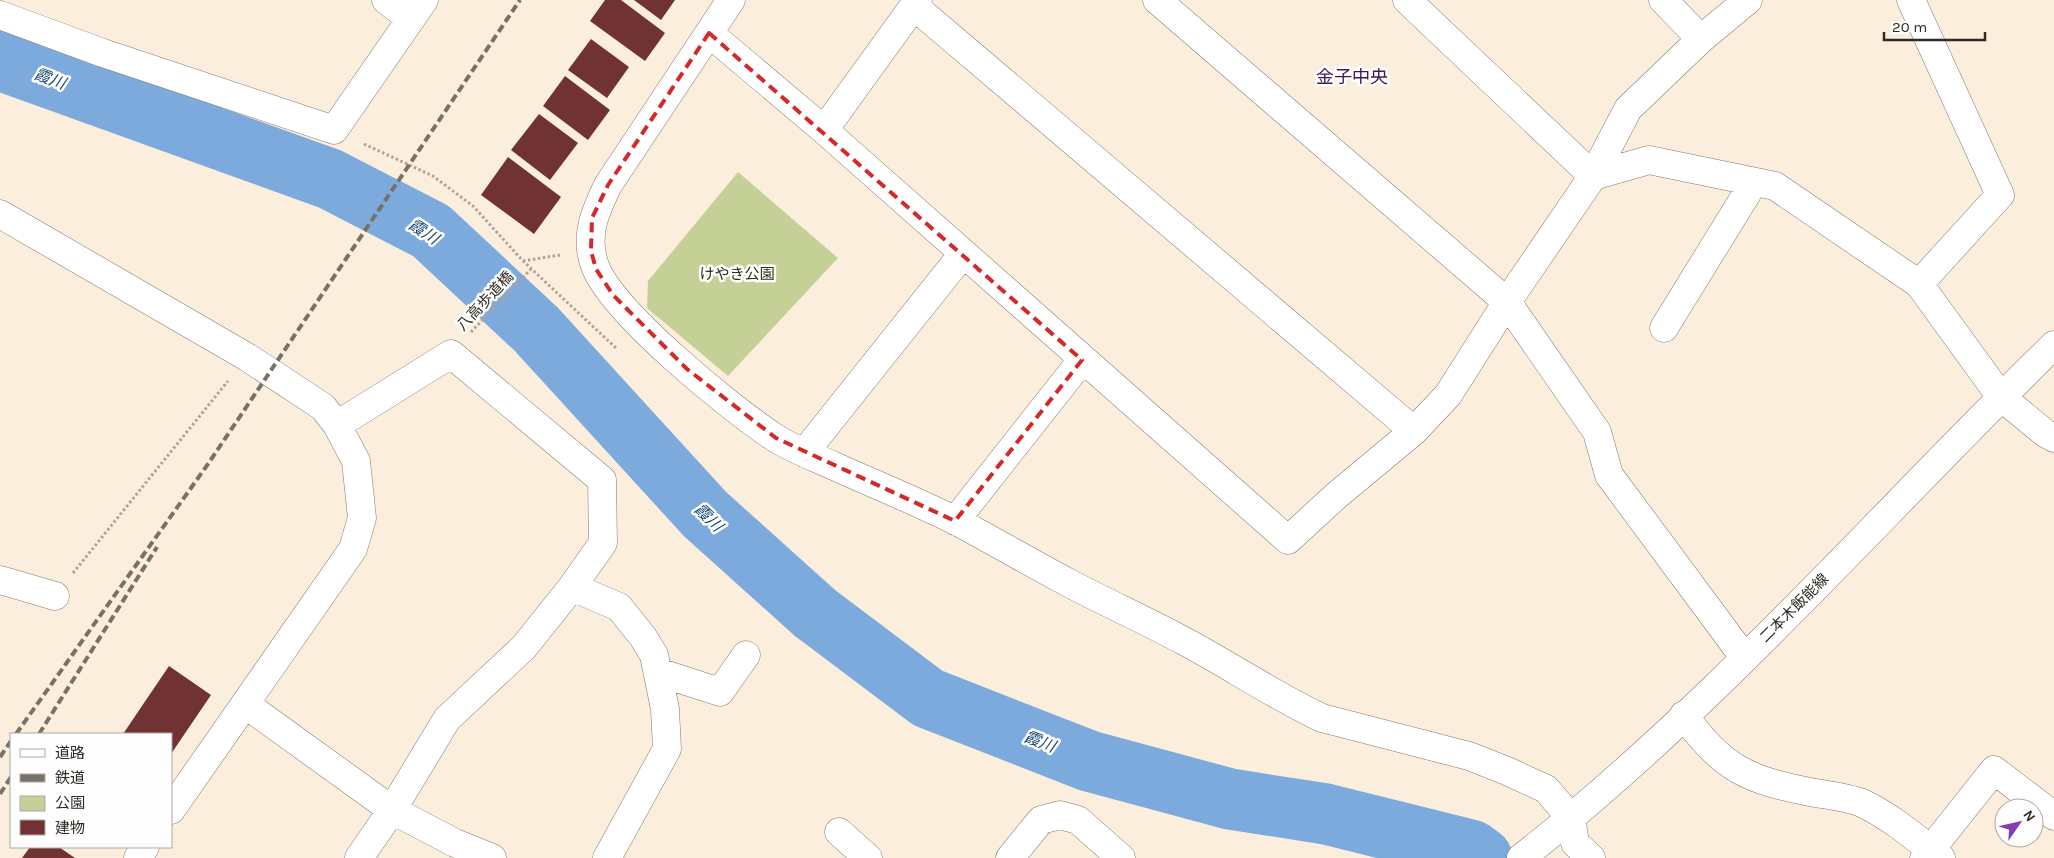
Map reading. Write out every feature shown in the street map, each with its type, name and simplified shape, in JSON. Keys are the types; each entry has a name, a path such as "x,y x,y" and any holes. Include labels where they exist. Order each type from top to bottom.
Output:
{"street":[{"path":"0,15 103,53 334,130 417,9 386,0"},
{"path":"731,0 608,185 592,218 590,251 596,269 613,295 646,331 687,369 746,417 776,438 804,453 955,521 1068,582 1184,641 1301,708 1322,718 1429,744 1507,770 1546,789 1570,818 1575,843 1591,858"},
{"path":"1157,0 1507,302 1597,432 1609,475 1744,657"},
{"path":"1407,0 1593,176"},
{"path":"1663,0 1700,39"},
{"path":"709,33 824,130 962,254 1288,540 1337,495 1414,431 1448,396 1507,302 1593,176 1628,109 1700,39 1748,0"},
{"path":"1911,0 2000,194 1919,284"},
{"path":"824,130 916,3 1414,431"},
{"path":"1593,176 1649,160 1775,186 1919,284 2001,397 2045,433 2054,438"},
{"path":"1664,328 1754,182"},
{"path":"0,214 247,357 323,407 337,425 356,461 362,518 353,549 172,809"},
{"path":"804,453 962,254"},
{"name":"二本木飯能線","path":"1521,858 1570,818 1684,716 1912,490 2054,345"},
{"path":"337,425 451,354 602,480 603,543 572,587 524,647 447,719 392,810 359,858"},
{"path":"955,521 1082,360"},
{"path":"0,580 54,596"},
{"path":"572,587 618,608 654,655 665,709 667,749 607,858"},
{"path":"658,672 720,692 746,655"},
{"path":"245,704 392,810 455,844 492,858"},
{"path":"1684,716 1700,739 1724,760 1750,777 1776,786 1862,803 1932,855 1994,770 2054,816"},
{"path":"1010,858 1041,820 1060,815 1078,820 1121,858"},
{"path":"839,832 868,858"}],"path":[{"path":"334,130 433,176 473,206 522,261 590,251"},
{"name":"八高歩道橋","path":"470,334 530,269 522,261"},
{"path":"54,596 247,357"}],"highlighted area":[{"path":"709,33 1082,360 955,521 776,438 687,369 613,295 596,269 591,251 592,218 608,185"}],"green space":[{"name":"けやき公園","path":"738,172 838,258 728,376 647,308 648,281"}],"building":[{"path":"605,0 621,0 665,33 645,61 590,21"},
{"path":"634,0 675,0 661,20"},
{"path":"591,39 629,67 607,98 568,70"},
{"path":"565,76 610,110 588,140 543,106"},
{"path":"539,114 578,143 550,180 511,150"},
{"path":"508,157 561,197 534,234 481,195"},
{"path":"169,666 211,695 172,753 172,733 124,733"},
{"path":"29,848 60,848 75,858 22,858"}],"waterway":[{"name":"霞川","path":"0,60 330,179 431,231 536,329 705,514 815,613 928,698 1089,761 1230,799 1326,814 1471,850 1482,858"}],"railway":[{"path":"17,733 208,464 520,0"},
{"path":"40,733 157,547"},
{"path":"0,757 10,742"},
{"path":"0,794 10,779"}],"district":[{"name":"金子中央","path":"1352,77"}]}
